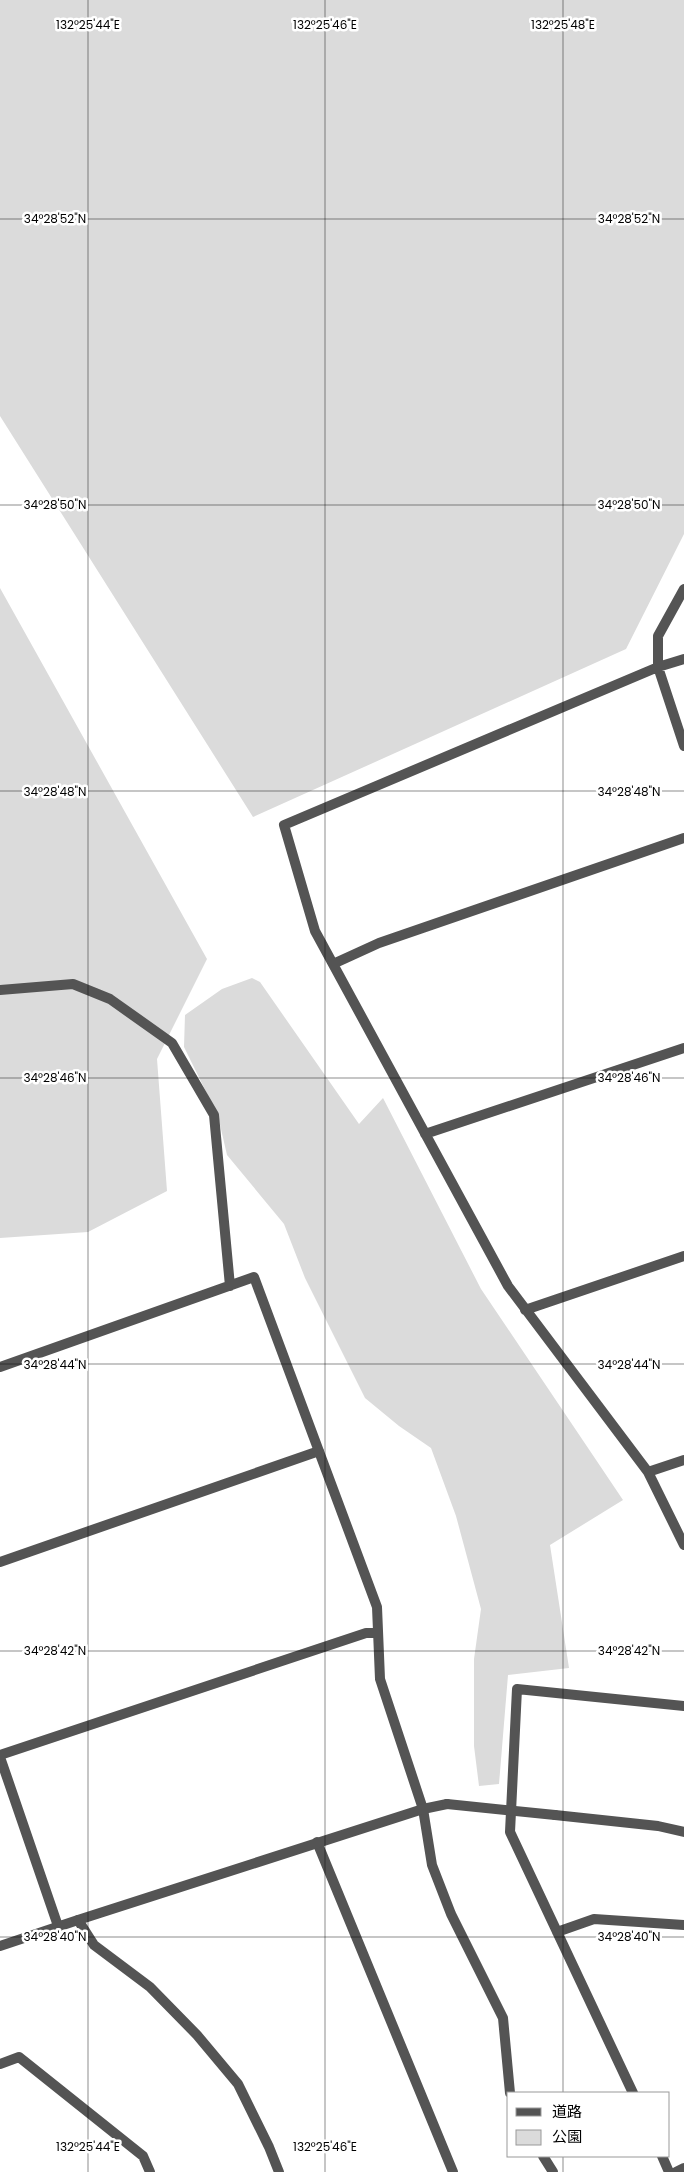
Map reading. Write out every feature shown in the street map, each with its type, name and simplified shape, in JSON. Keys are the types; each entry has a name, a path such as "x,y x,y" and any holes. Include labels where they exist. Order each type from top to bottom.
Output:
{"street":[{"path":"684,589 658,636 658,667 684,746"},
{"path":"684,659 658,667 284,825 315,931 508,1286 648,1472 684,1545"},
{"path":"332,964 379,942 684,838"},
{"path":"0,990 73,984 110,999 172,1042 214,1115 230,1286"},
{"path":"425,1134 684,1048"},
{"path":"525,1310 684,1256"},
{"path":"0,1367 254,1277 377,1606 380,1679 423,1809 432,1865 451,1914 503,2018 510,2092"},
{"path":"0,1562 319,1451"},
{"path":"648,1472 684,1460"},
{"path":"58,1926 0,1756 356,1636 378,1633"},
{"path":"633,2092 510,1832 517,1689 684,1706"},
{"path":"0,1946 317,1842 423,1809 446,1804 658,1826 684,1832"},
{"path":"317,1842 454,2172"},
{"path":"557,1932 594,1919 682,1923 684,1925"},
{"path":"78,1920 94,1945 150,1988 197,2035 238,2084 279,2172"},
{"path":"0,2064 19,2057 144,2156 150,2172"},
{"path":"544,2157 553,2172"},
{"path":"662,2157 670,2172"},
{"path":"676,2172 684,2168"}],"green space":[{"path":"0,0 684,0 684,534 626,649 253,817 0,416"},
{"path":"0,588 207,959 157,1059 167,1191 88,1232 0,1238"},
{"path":"252,978 260,982 359,1124 383,1098 481,1289 623,1500 550,1545 569,1668 508,1675 499,1784 479,1786 474,1746 474,1659 481,1609 456,1516 431,1448 399,1426 365,1398 305,1278 284,1224 227,1155 218,1116 184,1047 185,1015 222,989"}]}
